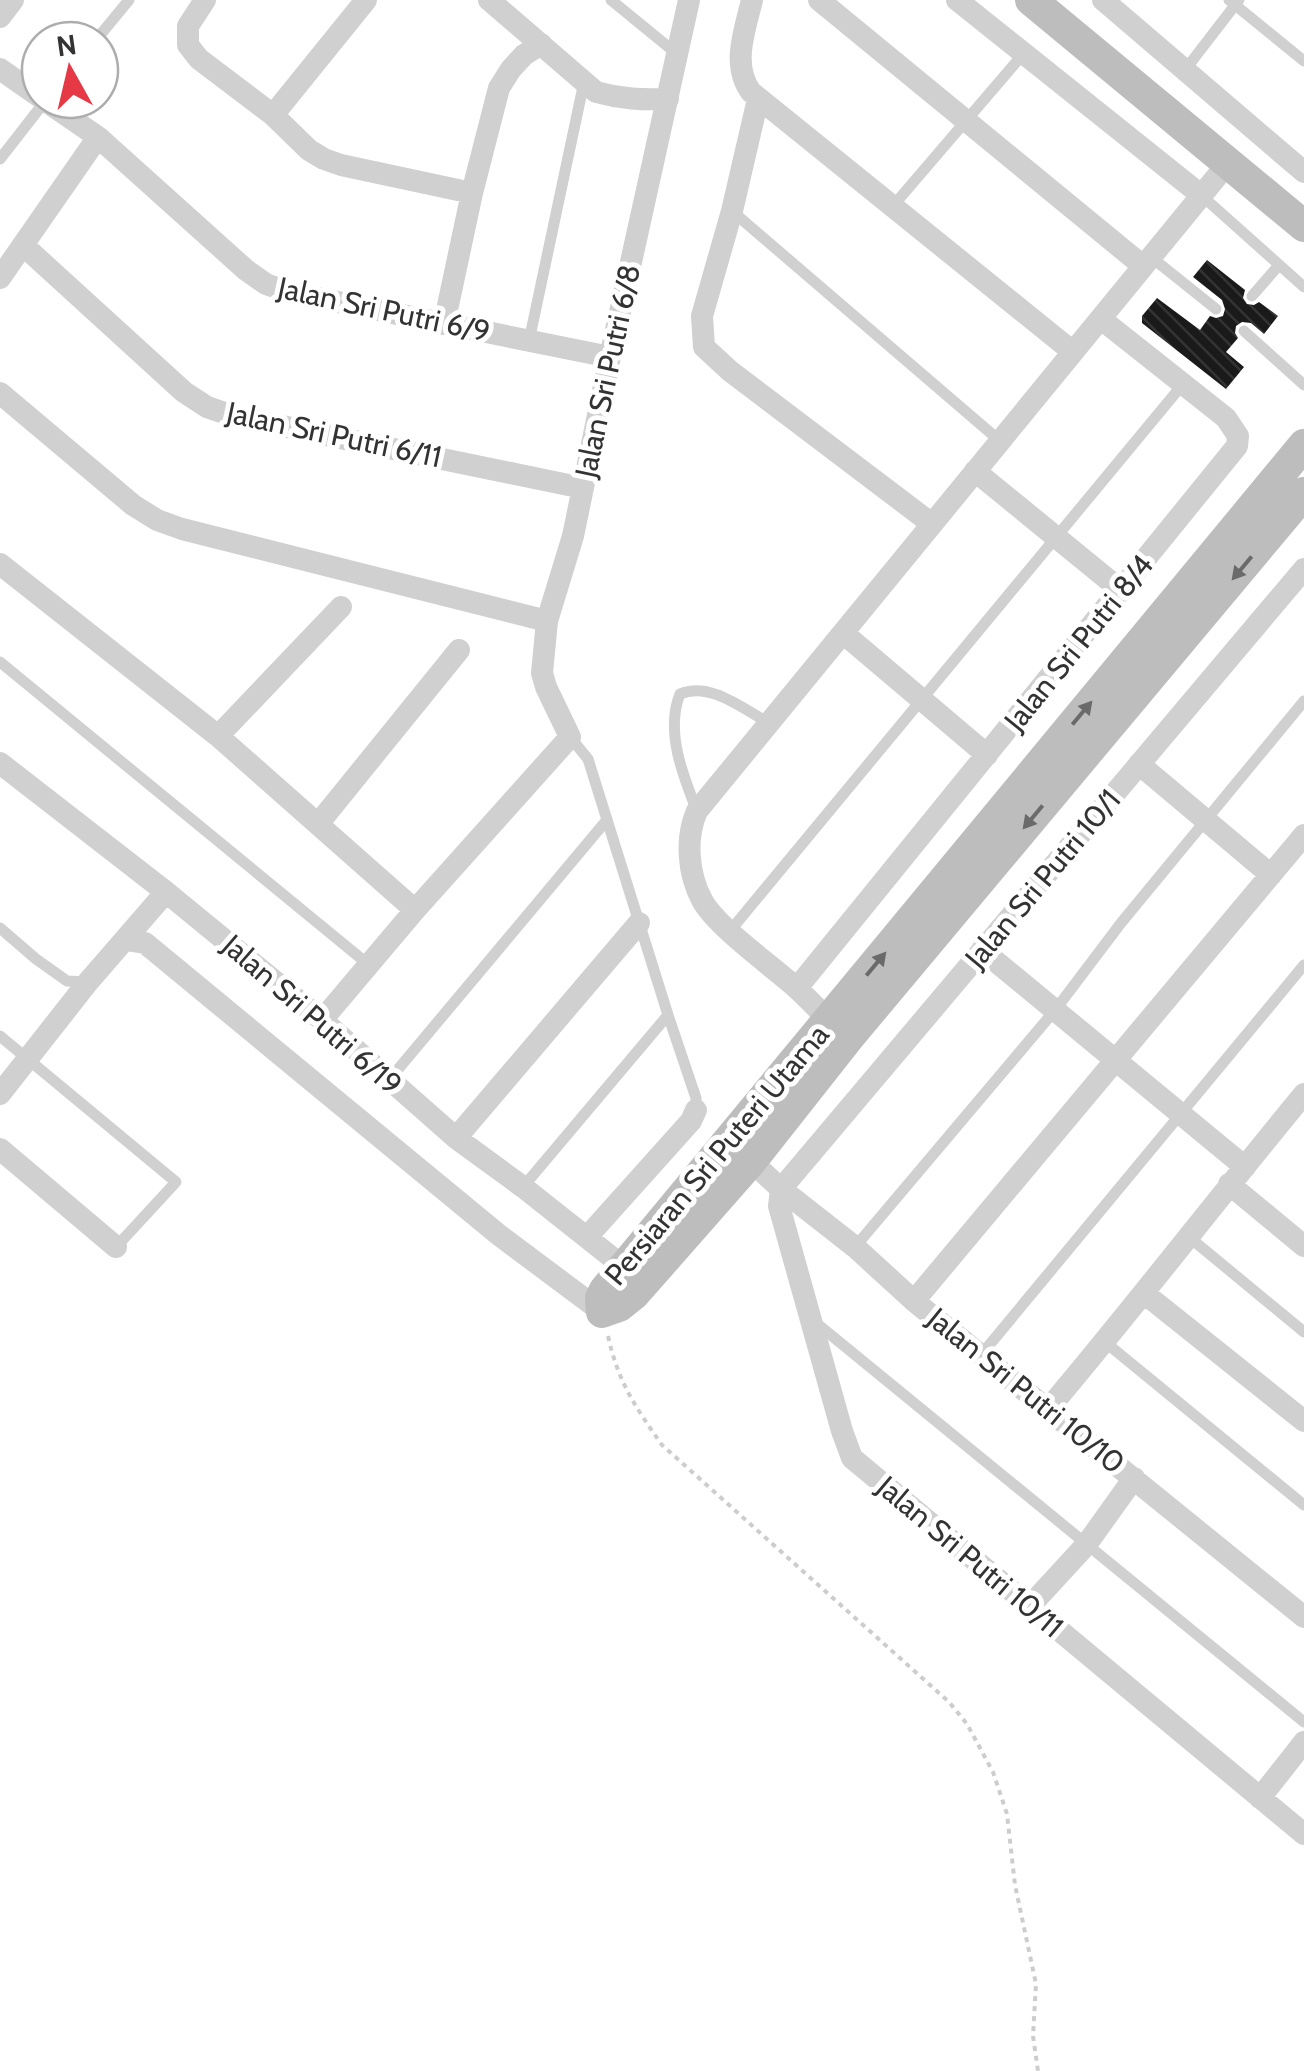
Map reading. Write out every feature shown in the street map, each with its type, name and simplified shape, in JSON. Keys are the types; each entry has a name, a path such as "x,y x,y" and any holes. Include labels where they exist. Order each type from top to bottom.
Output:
{"street":[{"path":"0,17 13,0"},
{"path":"206,0 188,26 188,45 199,59 272,115 309,150 341,165 472,193"},
{"path":"272,115 366,0"},
{"path":"489,0 596,92 616,98 668,99"},
{"name":"Jalan Sri Putri 6/8","path":"570,737 542,673 547,621 573,536 688,0"},
{"path":"752,0 740,68 743,82 758,99 1073,352"},
{"path":"820,0 1147,262"},
{"path":"958,0 1202,195"},
{"path":"1030,0 1304,226"},
{"path":"1104,0 1304,172"},
{"path":"444,324 499,88 524,54 541,44"},
{"path":"758,99 702,316 704,347 730,371 932,524"},
{"name":"Jalan Sri Putri 6/9","path":"73,120 98,137 266,284 288,292 610,357"},
{"path":"0,278 98,137"},
{"path":"839,1029 703,903 689,845 697,811 1228,163"},
{"name":"Jalan Sri Putri 6/11","path":"24,246 184,392 207,407 233,416 583,488"},
{"name":"Jalan Sri Putri 8/4","path":"797,988 1237,446 1233,426 1100,318"},
{"path":"0,393 133,505 157,520 547,621"},
{"name":"Persiaran Sri Puteri Utama","path":"1304,445 839,1029 751,1161 634,1294 612,1310 602,1312 601,1298 624,1267 839,1029 1304,492"},
{"path":"975,471 1122,591"},
{"path":"0,564 218,736 415,910"},
{"name":"Jalan Sri Putri 10/1","path":"782,1189 1304,568"},
{"path":"218,736 342,607"},
{"path":"843,633 987,755"},
{"path":"318,824 459,650"},
{"path":"322,1020 570,737"},
{"name":"Jalan Sri Putri 6/19","path":"0,763 322,1020 456,1138 624,1267"},
{"path":"1139,764 1270,875"},
{"path":"914,1301 1304,835"},
{"path":"0,1094 88,982 166,892"},
{"path":"456,1138 639,923"},
{"path":"126,940 145,944 500,1235 602,1312"},
{"path":"982,950 1180,1113 1302,1240"},
{"path":"1049,1408 1304,1094"},
{"path":"587,1237 691,1121 696,1110"},
{"path":"0,1149 116,1248"},
{"name":"Jalan Sri Putri 10/10","path":"751,1161 914,1301 1304,1617"},
{"name":"Jalan Sri Putri 10/11","path":"782,1189 779,1206 852,1458 1304,1834"},
{"path":"1145,1294 1304,1421"},
{"path":"1029,1607 1086,1544 1134,1478"},
{"path":"1260,1798 1304,1742"}],"lane":[{"path":"112,20 129,0"},
{"path":"612,0 677,54"},
{"path":"1185,70 1234,2 1304,60"},
{"path":"893,206 1024,53"},
{"path":"528,340 584,82"},
{"path":"0,159 29,120"},
{"path":"1202,195 1304,287"},
{"path":"732,211 1000,441"},
{"path":"1147,262 1216,309"},
{"path":"1252,296 1279,266"},
{"path":"1244,331 1304,385"},
{"path":"730,931 1183,384"},
{"path":"0,662 369,965"},
{"path":"697,811 677,746 674,714 680,694 689,690 710,692 769,724"},
{"path":"854,1247 1056,1009 1121,923 1304,701"},
{"path":"570,737 588,759 696,1098 696,1110"},
{"path":"389,1080 606,820"},
{"path":"0,928 67,981 88,982"},
{"path":"981,1355 1304,965"},
{"path":"523,1187 668,1015"},
{"path":"0,1036 176,1182 116,1248"},
{"path":"1189,1237 1304,1332"},
{"path":"811,1319 1304,1722"},
{"path":"1104,1342 1304,1505"}],"path":[{"path":"602,1312 614,1360 631,1401 662,1446 949,1702 966,1724 993,1772 1006,1814 1015,1885 1036,1984 1033,2036 1038,2071"}],"building":[{"path":"1207,260 1245,290 1243,298 1247,304 1259,302 1278,316 1264,334 1251,323 1236,326 1238,338 1226,352 1244,367 1226,389 1142,323 1142,316 1157,298 1200,330 1210,316 1223,316 1222,300 1193,277"}]}
